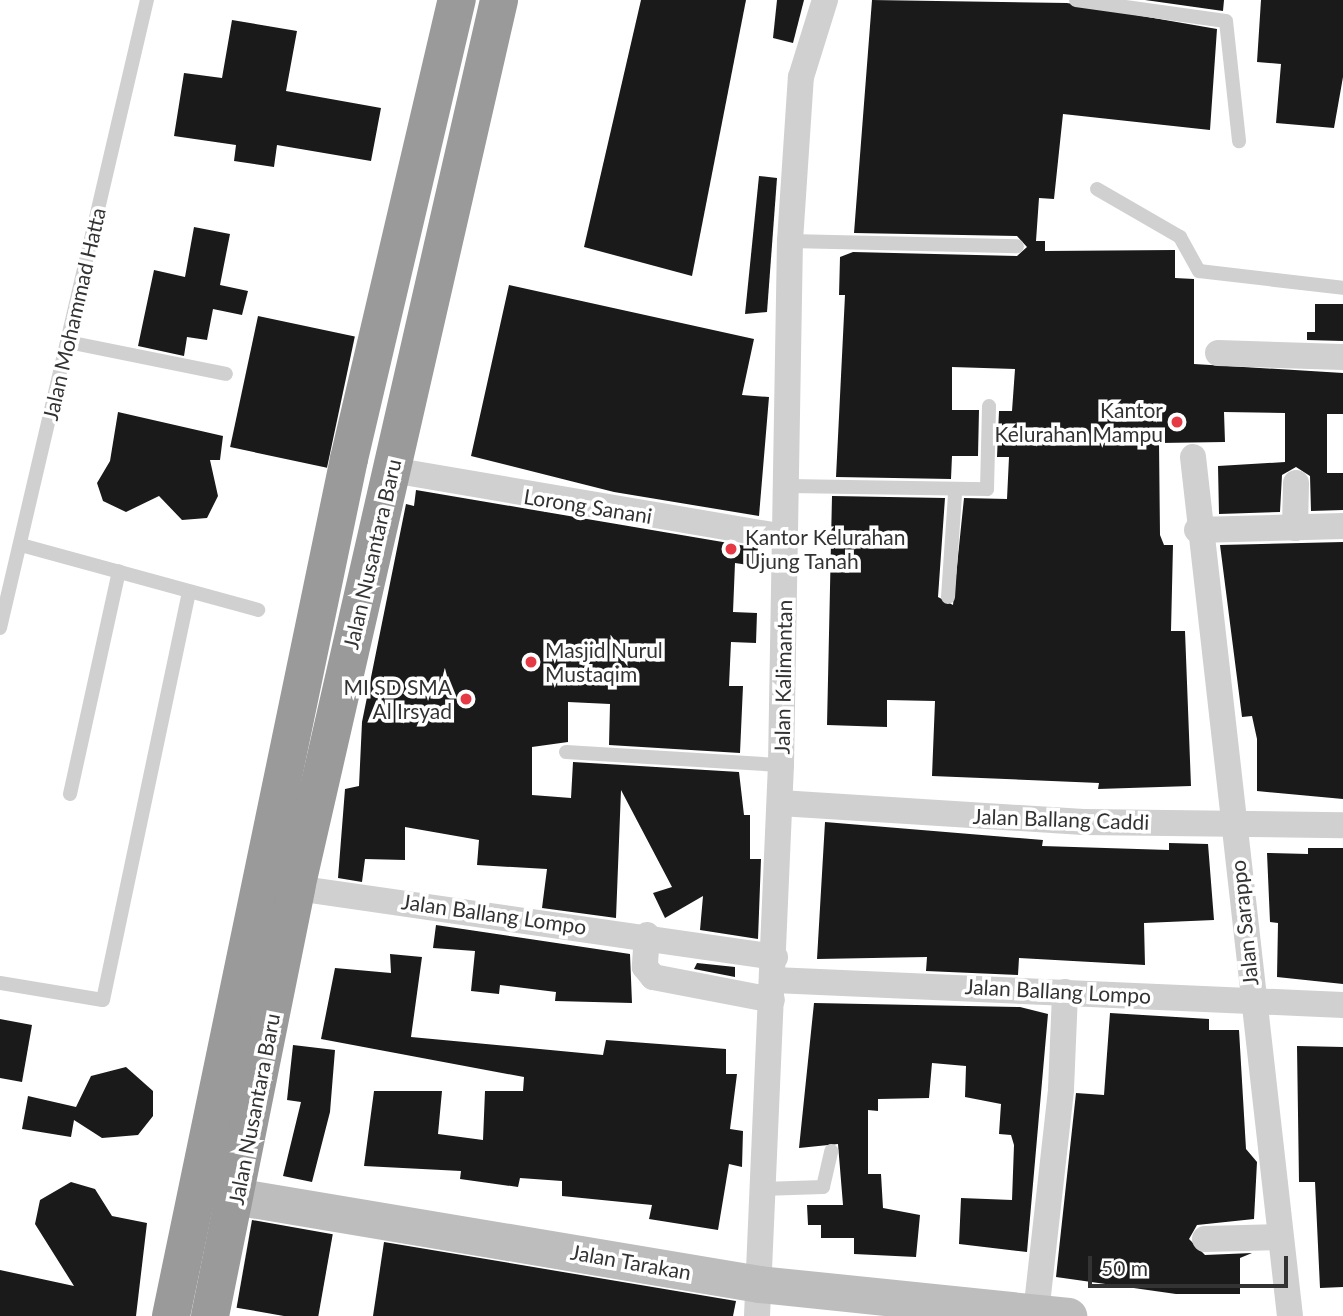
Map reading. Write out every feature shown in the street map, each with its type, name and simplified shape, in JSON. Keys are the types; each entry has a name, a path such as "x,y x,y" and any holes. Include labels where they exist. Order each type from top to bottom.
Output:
{"highway":[{"name":"Jalan Nusantara Baru","path":"171,1316 349,459 457,0"},
{"name":"Jalan Nusantara Baru","path":"210,1316 238,1196 296,888 478,106 499,0"},
{"path":"435,96 478,106"}],"main road":[{"name":"Jalan Tarakan","path":"197,1190 758,1300 1052,1314"}],"street":[{"name":"Jalan Kalimantan","path":"758,1300 760,1189 774,979 780,803 788,486 790,241 801,77 825,0"},
{"path":"1218,353 1343,357"},
{"name":"Jalan Sarappo","path":"1193,457 1197,530 1290,1316"},
{"name":"Lorong Sanani","path":"392,470 786,537"},
{"path":"1295,528 1296,483"},
{"path":"1197,530 1343,526"},
{"name":"Jalan Ballang Caddi","path":"780,803 1233,824 1343,825"},
{"name":"Jalan Ballang Lompo","path":"296,888 647,935 774,979 1343,1005"},
{"path":"647,935 645,967 653,977 774,979"},
{"path":"1052,1314 1065,992"},
{"path":"1205,1239 1279,1237"}],"lane":[{"name":"Jalan Mohammad Hatta","path":"0,628 5,589 21,545 147,0"},
{"path":"1076,0 1226,21 1239,141"},
{"path":"1097,189 1180,237 1199,271 1343,288"},
{"path":"790,241 1017,246"},
{"path":"68,342 226,374"},
{"path":"788,486 955,492 989,487 989,405"},
{"path":"948,597 955,492"},
{"path":"21,545 258,610"},
{"path":"70,794 119,571"},
{"path":"0,983 103,1000 189,592"},
{"path":"566,752 781,765"},
{"path":"760,1189 823,1187 831,1151"}],"building":[{"path":"641,0 746,0 692,276 584,247"},
{"path":"777,0 804,0 793,43 773,38"},
{"path":"872,0 1067,3 1217,29 1210,130 1063,114 1054,199 1039,198 1036,241 1045,241 1045,251 1175,250 1175,278 1194,279 1194,364 1343,373 1343,414 1327,414 1327,473 1343,473 1343,510 1311,511 1310,476 1296,467 1282,475 1280,512 1219,514 1218,466 1285,462 1285,413 1224,412 1225,442 1159,443 1160,535 1164,545 1173,545 1171,631 1185,631 1191,786 1098,789 1099,783 932,776 935,701 887,700 887,727 827,725 832,496 945,498 938,597 953,605 964,498 1007,499 1009,457 997,457 999,411 1012,411 1015,369 952,367 952,410 979,410 978,456 952,456 951,479 836,477 845,295 839,295 840,257 853,252 1017,256 1027,247 1017,236 854,233"},
{"path":"1145,0 1224,0 1223,11"},
{"path":"1261,0 1343,0 1343,77 1334,128 1276,123 1281,64 1257,62"},
{"path":"232,20 297,31 286,91 381,108 371,161 277,145 274,167 234,161 236,145 174,136 184,73 222,78"},
{"path":"759,176 777,178 767,312 745,314"},
{"path":"194,227 230,234 220,285 248,291 242,315 213,309 207,340 187,337 184,356 138,346 154,270 185,277"},
{"path":"509,285 754,339 742,395 769,397 759,516 614,492 471,456"},
{"path":"1315,304 1343,304 1343,341 1307,340 1307,332 1315,332"},
{"path":"258,316 355,337 327,468 230,447"},
{"path":"118,412 223,436 220,460 210,460 218,496 207,518 182,520 159,496 126,512 103,501 97,483 110,461"},
{"path":"416,490 758,548 755,566 735,563 733,612 757,613 756,643 731,642 729,686 743,686 740,753 609,745 610,704 568,702 568,742 532,747 532,795 571,798 573,762 739,772 744,815 750,815 750,859 761,859 758,939 700,930 703,896 665,918 653,893 672,887 621,790 616,918 542,908 547,869 477,865 479,840 405,827 405,860 365,859 362,882 338,878 345,789 359,786 362,722 406,504 414,506"},
{"path":"1343,542 1343,799 1257,791 1257,739 1252,716 1242,717 1220,545"},
{"path":"825,822 1043,840 1042,846 1169,850 1169,843 1208,844 1214,920 1144,923 1145,965 1019,958 1018,975 926,971 927,957 817,959"},
{"path":"1308,848 1343,848 1343,984 1277,977 1278,923 1270,922 1267,853 1308,854"},
{"path":"436,925 630,954 632,1003 555,1001 556,992 500,985 499,994 471,991 475,951 433,948"},
{"path":"390,954 422,957 411,1037 603,1055 606,1040 726,1049 726,1074 737,1074 730,1129 743,1131 742,1167 729,1164 718,1230 649,1219 652,1205 562,1196 562,1181 520,1178 518,1187 460,1179 461,1171 364,1166 374,1091 442,1091 438,1134 483,1140 485,1091 523,1091 524,1077 321,1039 335,968 391,973"},
{"path":"697,963 735,967 735,977 694,969"},
{"path":"814,1003 1020,1007 1048,1014 1027,1252 959,1244 961,1198 1012,1200 1014,1145 1011,1135 999,1134 1001,1104 965,1097 966,1066 932,1063 929,1098 878,1099 878,1111 868,1110 868,1174 881,1174 883,1208 920,1215 916,1257 854,1254 854,1238 821,1238 821,1225 808,1225 807,1205 843,1205 838,1144 799,1148"},
{"path":"1110,1013 1209,1019 1209,1030 1239,1030 1246,1149 1257,1162 1254,1219 1197,1225 1189,1239 1205,1255 1252,1253 1240,1258 1240,1294 1176,1294 1056,1277 1076,1093 1104,1095"},
{"path":"0,1019 32,1025 22,1082 0,1078"},
{"path":"293,1045 335,1050 330,1112 312,1182 283,1176 301,1102 287,1100"},
{"path":"1297,1046 1343,1047 1343,1287 1320,1288 1315,1182 1299,1182"},
{"path":"126,1067 153,1091 153,1116 138,1135 102,1138 74,1120 71,1137 22,1129 28,1096 76,1107 91,1076"},
{"path":"71,1182 95,1189 112,1216 147,1223 136,1316 0,1316 0,1270 74,1286 35,1224 40,1200"},
{"path":"252,1220 333,1234 318,1316 284,1316 237,1308"},
{"path":"384,1242 736,1301 733,1316 373,1316"}],"place":[{"name":"Kantor Kelurahan Mampu","path":"1177,422"},
{"name":"Kantor Kelurahan Ujung Tanah","path":"731,549"},
{"name":"Masjid Nurul Mustaqim","path":"531,662"},
{"name":"MI SD SMA Al Irsyad","path":"466,699"}]}
